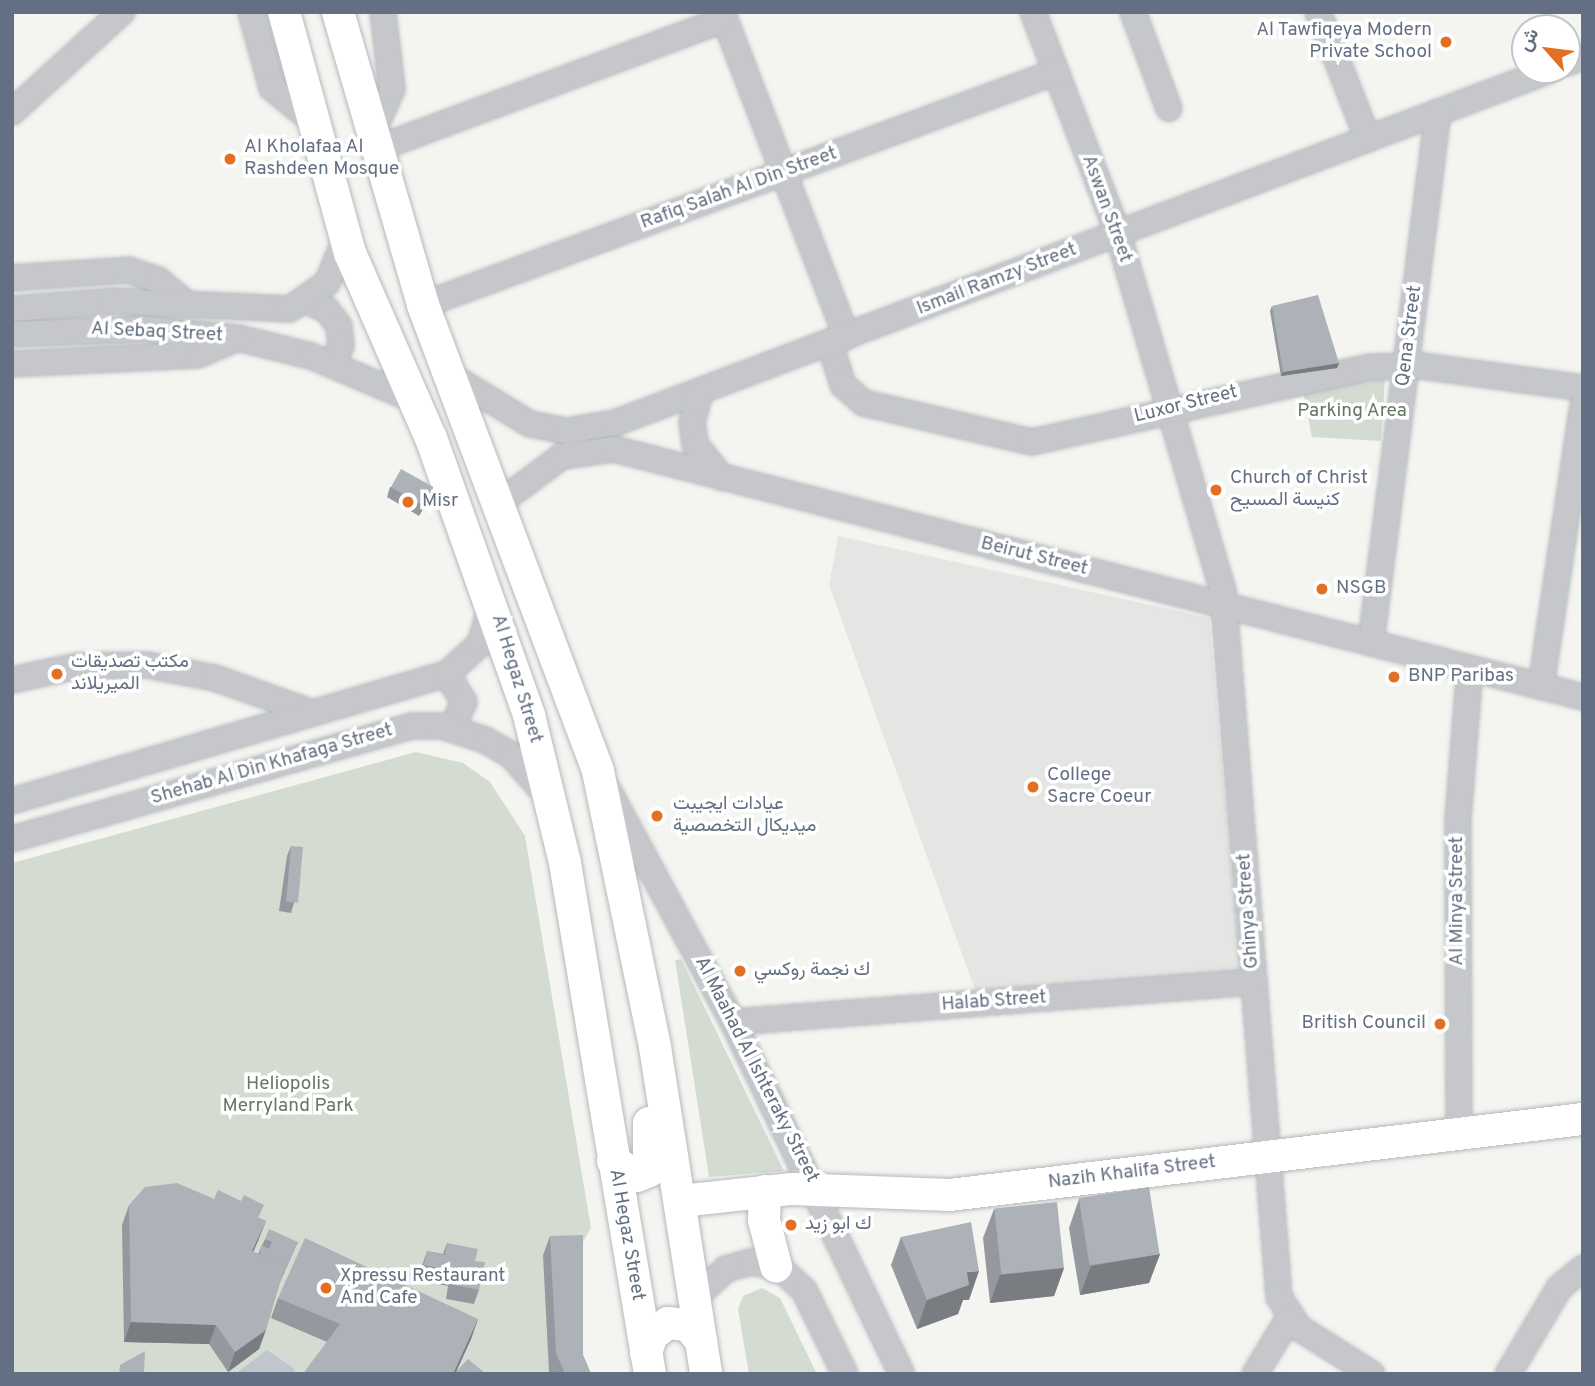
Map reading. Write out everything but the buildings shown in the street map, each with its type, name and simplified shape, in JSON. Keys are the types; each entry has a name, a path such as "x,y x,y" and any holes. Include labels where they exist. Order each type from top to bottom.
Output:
{"main road":[{"name":"Al Hegaz Street","path":"284,12 346,238 417,401 493,603 550,801 648,1364"},
{"path":"338,12 423,306 598,771 658,1065 697,1296 706,1374"},
{"path":"613,1161 638,1176 652,1166 648,1113 658,1065"},
{"name":"Nazih Khalifa Street","path":"681,1201 765,1191 818,1190 950,1195 1583,1119"},
{"path":"765,1191 764,1220 776,1266"},
{"path":"648,1364 652,1335 668,1323 688,1325 701,1341"}],"street":[{"path":"12,112 122,12"},
{"path":"251,12 272,88 315,122"},
{"path":"374,142 388,107 393,80 383,12"},
{"name":"Aswan Street","path":"1033,12 1118,234 1169,409"},
{"path":"1133,12 1168,109"},
{"path":"1318,12 1368,139"},
{"path":"374,142 723,16"},
{"name":"Luxor Street","path":"723,16 784,172 838,341 843,385 858,400 1014,440 1060,440 1169,409 1318,375 1406,365 1583,388"},
{"name":"Rafiq Salah Al Din Street","path":"423,306 1056,72"},
{"name":"Ismail Ramzy Street","path":"448,374 518,420 567,431 615,424 1514,84"},
{"name":"Qena Street","path":"1371,643 1438,113"},
{"path":"332,364 341,346 339,326 327,310 310,302 327,283 346,238"},
{"path":"12,278 128,270 158,280 186,303"},
{"name":"Al Sebaq Street","path":"12,309 92,301 186,303 270,312 310,302"},
{"name":"Al Sebaq Street","path":"12,334 145,329 238,338 332,364 417,401"},
{"path":"12,364 198,355 238,338"},
{"path":"700,393 692,422 695,444 722,478"},
{"path":"1541,686 1583,406"},
{"name":"Ghinya Street","path":"1169,409 1226,606 1278,1292 1289,1318"},
{"name":"Beirut Street","path":"499,503 551,461 594,448 722,478 1583,697"},
{"name":"Shehab Al Din Khafaga Street","path":"12,801 447,674 480,643 493,603"},
{"name":"Shehab Al Din Khafaga Street","path":"12,680 91,664 147,665 215,678 314,713"},
{"name":"Al Minya Street","path":"1459,1134 1457,841 1470,668"},
{"path":"447,674 464,702 452,728"},
{"name":"Shehab Al Din Khafaga Street","path":"12,839 383,732 452,728 512,755 550,801"},
{"name":"Al Maahad Al Ishteraky Street","path":"598,771 733,1022 818,1190 902,1374"},
{"name":"Halab Street","path":"733,1022 1254,982"},
{"path":"697,1296 726,1269 750,1262 776,1266 804,1290 845,1374"},
{"path":"1508,1374 1559,1288 1583,1268"},
{"path":"1255,1374 1289,1318 1372,1374"}],"shaded area":[{"path":"838,536 1209,618 1240,973 975,990 829,585"},
{"path":"267,1350 295,1369 292,1374 235,1374"}],"green space":[{"name":"Parking Area","path":"1385,377 1381,441 1312,437 1303,392"},
{"name":"Heliopolis Merryland Park","path":"416,752 463,763 490,782 525,836 591,1228 576,1254 576,1374 12,1374 12,863"},
{"path":"681,959 784,1171 709,1177 675,960"},
{"path":"762,1288 780,1298 817,1374 749,1374 738,1309 743,1296"}],"place":[{"name":"Al Tawfiqeya Modern Private School","path":"1446,42"},
{"name":"Al Kholafaa Al Rashdeen Mosque","path":"230,159"},
{"name":"Church of Christ كنيسة المسيح","path":"1216,490"},
{"name":"Misr","path":"408,502"},
{"name":"NSGB","path":"1322,589"},
{"name":"مكتب تصديقات الميريلاند","path":"57,674"},
{"name":"BNP Paribas","path":"1394,677"},
{"name":"College Sacre Coeur","path":"1033,787"},
{"name":"عيادات ايجيبت ميديكال التخصصية","path":"657,816"},
{"name":"ك نجمة روكسي","path":"740,971"},
{"name":"British Council","path":"1440,1024"},
{"name":"ك ابو زيد","path":"791,1225"},
{"name":"Xpressu Restaurant And Cafe","path":"326,1288"}]}
